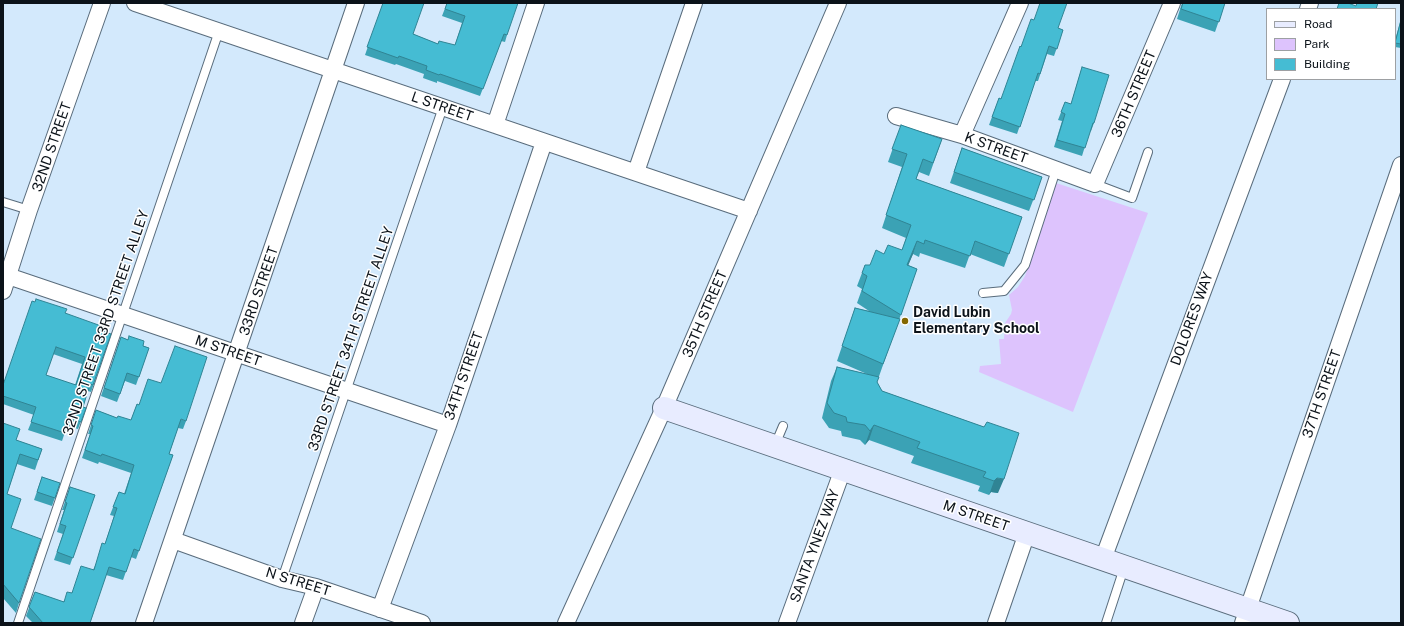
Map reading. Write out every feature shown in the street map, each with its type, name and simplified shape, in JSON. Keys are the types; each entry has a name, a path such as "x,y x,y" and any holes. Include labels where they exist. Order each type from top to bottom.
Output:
{"street":[{"name":"32ND STREET","path":"3,291 29,210 102,3"},
{"name":"L STREET","path":"135,3 168,11 218,31 334,69 749,211"},
{"name":"33RD STREET","path":"144,623 174,540 356,3"},
{"path":"494,125 536,3"},
{"path":"636,172 694,3"},
{"name":"35TH STREET","path":"566,623 664,408 838,3"},
{"path":"962,135 1020,3"},
{"name":"36TH STREET","path":"1095,184 1172,3"},
{"name":"DOLORES WAY","path":"1103,559 1282,80"},
{"name":"K STREET","path":"896,116 962,135 1095,184"},
{"name":"34TH STREET","path":"380,609 448,425 544,142"},
{"name":"37TH STREET","path":"1246,616 1401,165"},
{"name":"M STREET","path":"8,276 122,316 448,425"},
{"name":"M STREET","path":"664,408 779,436 843,470 1103,559 1246,616 1288,623"},
{"name":"SANTA YNEZ WAY","path":"786,623 843,470"},
{"path":"996,623 1027,533"},
{"name":"N STREET","path":"174,540 282,579 316,587 422,623"},
{"path":"303,623 316,587"}],"lane":[{"name":"32ND STREET 33RD STREET ALLEY","path":"18,623 218,31"},
{"name":"33RD STREET 34TH STREET ALLEY","path":"282,579 443,107"},
{"path":"1095,184 1132,198 1148,152"},
{"path":"983,293 1004,291 1025,265 1056,170"},
{"path":"3,202 29,210"},
{"path":"1106,623 1125,567"}],"green space":[{"path":"1056,183 1148,213 1073,412 979,372 980,366 1001,364 999,339 1004,339 1005,323 1012,310 1009,295 1018,287 1025,276"}],"building":[{"path":"383,3 424,3 413,34 438,44 439,41 455,45 465,16 445,9 447,3 518,3 507,35 504,34 483,89 426,70 427,66 367,47"},
{"path":"1040,3 1067,3 1058,28 1063,30 1057,49 1049,46 1040,74 1038,73 1020,127 992,117 999,98 1001,99 1031,19 1034,20"},
{"path":"1183,3 1225,3 1219,22 1181,9"},
{"path":"1339,3 1348,3 1356,6 1357,3 1378,3 1376,8 1337,8"},
{"path":"1401,20 1401,44 1396,43"},
{"path":"1082,67 1109,75 1085,148 1057,140 1065,114 1061,112 1065,102 1071,104"},
{"path":"901,125 942,139 933,163 923,159 916,179 1022,217 1009,254 975,241 970,256 925,240 924,244 917,241 907,265 917,269 901,315 862,291 867,276 862,273 865,265 870,265 876,250 884,254 888,245 902,250 911,225 886,215 907,154 892,149"},
{"path":"962,148 1042,177 1034,200 954,172"},
{"path":"36,299 67,309 65,313 104,327 103,331 111,334 93,385 90,384 83,407 86,408 81,422 70,418 65,433 31,422 36,407 3,396 3,385 32,301 35,302","holes":["56,347 85,357 76,385 46,375"]},
{"path":"855,308 900,319 883,364 842,346"},
{"path":"129,336 144,341 143,346 149,348 139,377 127,373 120,394 104,388 121,337 128,340"},
{"path":"175,346 207,357 186,421 181,419 169,454 173,455 139,551 134,549 126,572 109,567 90,623 43,623 29,607 35,592 64,602 67,592 72,593 81,566 94,570 102,543 105,544 117,508 113,507 119,492 125,494 134,465 85,450 93,426 91,425 96,410 117,418 118,416 131,420 137,404 139,405 148,379 161,383"},
{"path":"837,367 879,377 877,382 882,391 984,427 987,422 1019,433 1004,479 997,478 994,481 983,477 986,472 917,448 920,442 874,425 870,431 865,425 847,422 846,417 834,413 827,403"},
{"path":"3,423 20,429 16,440 42,449 38,460 20,454 7,494 21,499 11,528 41,539 19,603 3,584"},
{"path":"42,477 60,483 55,498 37,492"},
{"path":"70,487 95,495 73,558 57,552 66,526 60,524 67,503 65,502"}],"place":[{"name":"David Lubin Elementary School","path":"905,321"}]}
